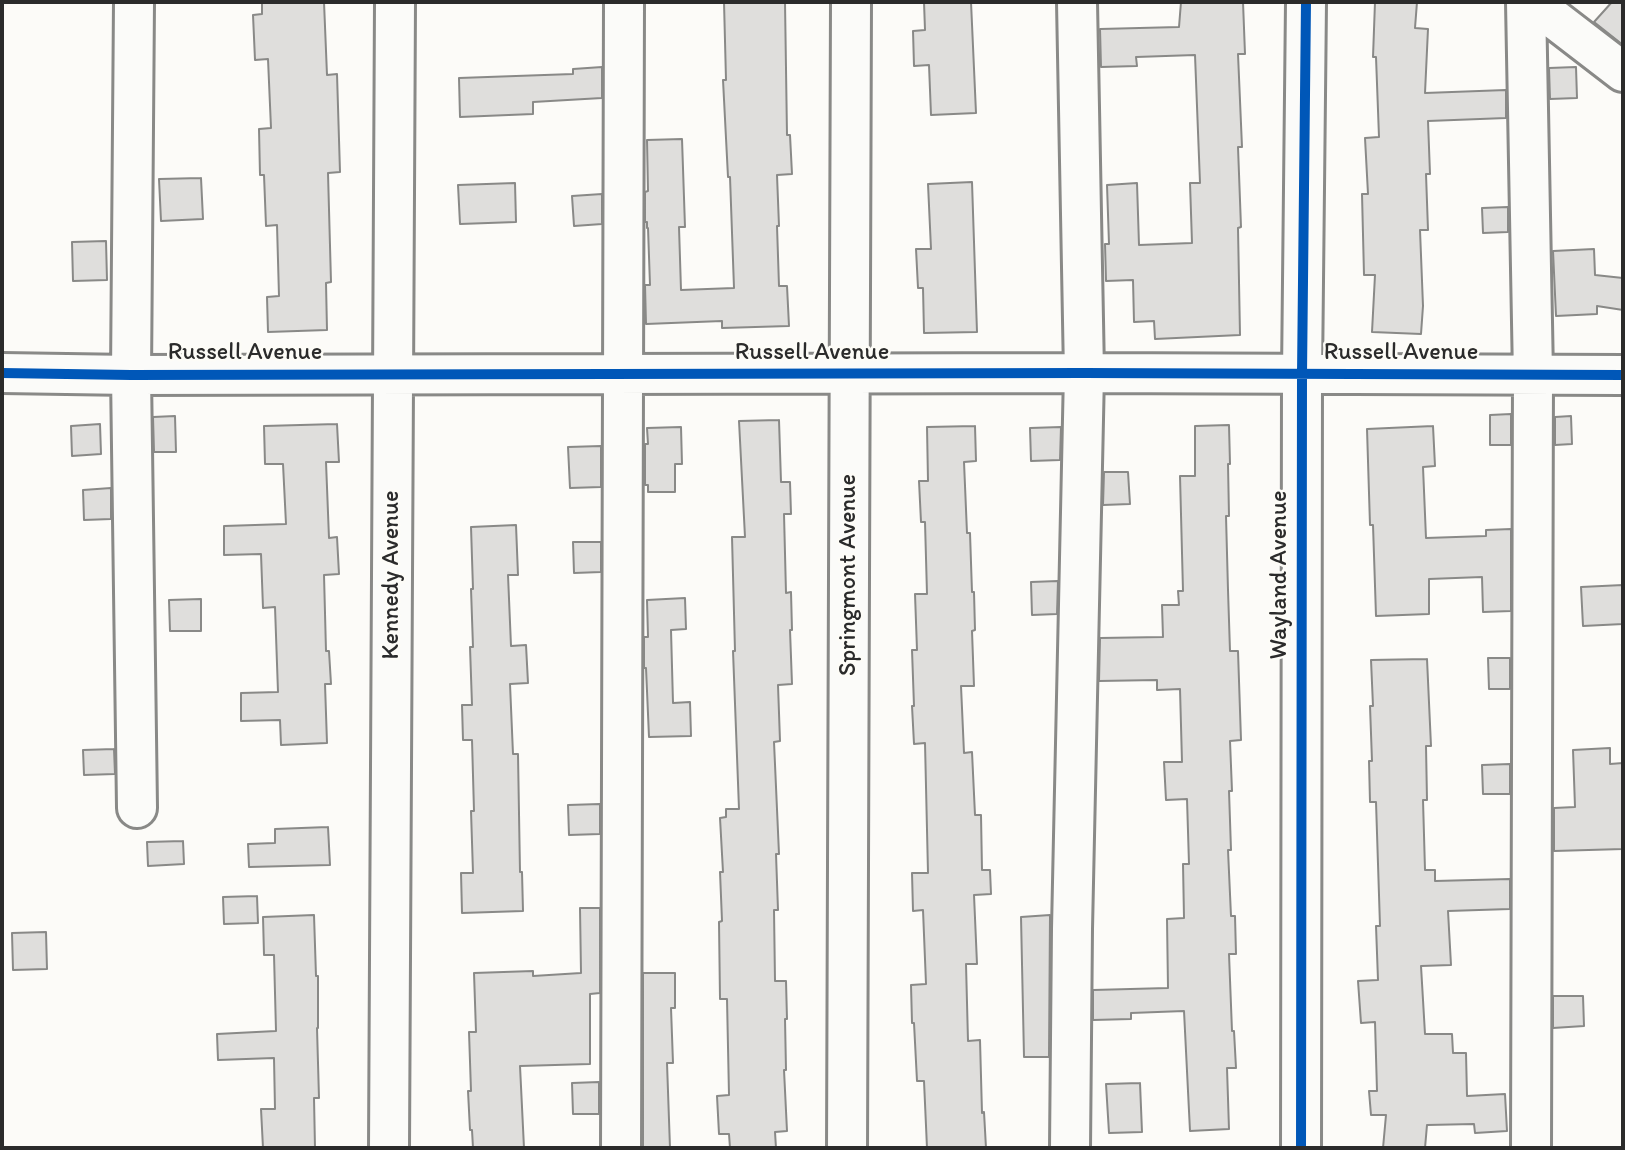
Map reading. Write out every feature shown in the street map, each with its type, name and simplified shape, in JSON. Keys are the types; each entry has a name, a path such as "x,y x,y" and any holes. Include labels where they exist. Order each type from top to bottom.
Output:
{"street":[{"path":"134,2 131,375 137,808"},
{"name":"Kennedy Avenue","path":"389,1148 395,2"},
{"path":"621,1148 624,2"},
{"name":"Springmont Avenue","path":"847,1148 851,2"},
{"path":"1070,1148 1084,373 1077,2"},
{"name":"Wayland Avenue","path":"1301,1148 1301,373 1306,2"},
{"path":"1526,2 1532,375 1531,1148"},
{"path":"1532,2 1623,72"},
{"name":"Russell Avenue","path":"2,373 1623,375"}],"building":[{"path":"262,2 324,2 327,75 337,74 340,172 328,173 331,282 326,283 327,330 268,332 267,297 279,296 277,225 266,226 264,175 260,175 259,129 271,128 268,59 255,60 253,15 262,14"},
{"path":"724,2 785,2 787,135 790,135 792,174 777,175 777,226 779,286 787,286 789,326 722,328 722,321 646,324 645,285 650,285 648,228 645,222 645,192 648,191 647,140 682,139 685,227 679,227 681,290 734,288 723,80 726,80"},
{"path":"924,2 971,2 976,113 931,115 929,65 914,66 913,31 925,30"},
{"path":"1181,2 1243,2 1245,54 1238,54 1242,147 1238,147 1241,227 1238,228 1240,335 1155,339 1154,321 1134,322 1133,280 1106,281 1105,244 1109,244 1107,185 1137,183 1139,245 1192,243 1190,183 1200,183 1195,55 1136,57 1137,66 1101,67 1100,29 1179,27"},
{"path":"1375,2 1417,2 1415,28 1428,29 1425,93 1506,90 1506,118 1428,121 1428,230 1420,230 1423,306 1421,334 1372,332 1375,275 1364,275 1362,194 1368,194 1365,138 1379,137 1376,57 1373,57"},
{"path":"1612,2 1623,2 1623,45 1594,22"},
{"path":"602,67 602,98 533,102 533,114 460,117 459,78 573,74 573,69"},
{"path":"1576,67 1577,98 1550,99 1549,68"},
{"path":"201,178 203,219 161,221 159,179"},
{"path":"972,182 977,332 924,333 923,288 918,288 916,249 931,249 928,184"},
{"path":"515,183 516,222 460,224 458,185"},
{"path":"602,194 602,224 574,226 572,196"},
{"path":"1508,207 1508,232 1483,233 1482,208"},
{"path":"106,241 107,280 73,281 72,242"},
{"path":"1594,249 1595,275 1623,278 1623,310 1597,306 1597,314 1556,316 1553,251"},
{"path":"1511,414 1511,445 1490,445 1490,415"},
{"path":"175,416 176,452 154,452 153,417"},
{"path":"1571,416 1572,444 1555,445 1555,417"},
{"path":"779,420 781,482 790,482 791,514 784,514 786,593 791,592 792,684 778,685 780,741 774,742 779,854 776,854 778,910 774,910 775,981 786,981 784,1070 787,1131 775,1132 776,1148 730,1148 729,1134 719,1134 717,1096 729,1095 727,999 720,999 720,872 723,872 720,818 726,817 726,809 739,809 732,537 745,537 739,421"},
{"path":"100,424 101,454 72,456 71,426"},
{"path":"337,424 339,462 326,462 329,538 337,537 339,574 324,575 326,651 329,651 331,684 325,684 327,743 281,745 280,720 241,721 241,693 278,692 275,607 263,608 261,554 224,555 224,526 286,524 283,464 265,464 264,426"},
{"path":"1229,425 1229,516 1226,516 1230,651 1238,651 1241,740 1230,741 1231,850 1228,850 1231,916 1235,916 1236,954 1229,954 1236,1068 1227,1068 1229,1129 1190,1131 1184,1011 1131,1013 1131,1019 1093,1020 1093,990 1168,988 1167,919 1184,918 1183,864 1189,864 1187,799 1166,800 1164,762 1182,762 1180,689 1157,690 1157,680 1099,681 1100,638 1163,637 1162,605 1179,605 1178,591 1183,591 1180,476 1195,476 1195,426"},
{"path":"975,426 976,461 964,462 967,533 970,533 974,592 974,686 961,686 964,753 972,752 975,815 981,815 982,870 990,870 991,894 974,895 977,964 966,964 968,1041 980,1040 986,1148 927,1148 924,1081 917,1081 911,985 926,984 923,910 913,911 912,873 928,873 925,743 914,744 912,706 912,650 917,650 915,594 927,594 925,522 921,522 919,481 928,481 927,427"},
{"path":"1433,426 1435,466 1423,467 1426,538 1486,536 1486,530 1511,529 1511,611 1483,612 1482,577 1429,579 1429,614 1376,616 1367,429"},
{"path":"681,427 682,464 675,464 675,492 648,492 648,485 645,485 647,428"},
{"path":"1061,427 1060,460 1031,461 1030,428"},
{"path":"601,446 601,487 570,488 568,447"},
{"path":"1104,472 1128,472 1130,504 1103,505"},
{"path":"111,488 111,519 84,520 83,490"},
{"path":"516,525 518,575 508,575 511,646 526,645 528,683 510,684 513,754 518,754 523,911 462,913 461,873 473,873 472,740 463,740 462,705 472,705 471,527"},
{"path":"573,542 601,542 601,572 574,573"},
{"path":"1058,581 1057,614 1032,615 1031,582"},
{"path":"1623,585 1623,624 1583,626 1581,587"},
{"path":"685,598 686,629 671,630 673,703 690,702 691,736 649,737 644,668 644,637 648,637 647,600"},
{"path":"201,599 201,631 170,631 169,600"},
{"path":"1488,658 1510,658 1510,689 1489,689"},
{"path":"1427,659 1431,746 1426,746 1427,800 1423,800 1425,870 1435,870 1435,881 1510,879 1510,909 1448,911 1451,965 1421,966 1425,1034 1452,1034 1453,1053 1466,1053 1467,1096 1505,1094 1507,1131 1475,1133 1474,1124 1427,1125 1425,1148 1383,1148 1386,1115 1371,1115 1369,1091 1377,1091 1375,1022 1361,1023 1358,981 1378,980 1376,926 1380,926 1376,802 1370,802 1369,761 1372,761 1371,660"},
{"path":"1610,748 1610,764 1623,763 1623,849 1554,851 1554,808 1575,807 1573,750"},
{"path":"114,749 115,774 84,775 83,750"},
{"path":"1510,764 1510,794 1483,794 1482,765"},
{"path":"600,804 600,834 569,835 568,805"},
{"path":"328,827 330,865 249,867 248,844 275,843 275,829"},
{"path":"183,841 184,864 148,866 147,842"},
{"path":"257,896 258,923 224,924 223,897"},
{"path":"580,908 600,908 600,993 590,994 590,1064 520,1066 524,1148 473,1148 468,1091 471,1091 469,1032 476,1032 474,973 533,971 533,976 581,973"},
{"path":"314,915 318,976 319,1098 314,1098 315,1148 263,1148 261,1109 275,1109 274,1058 218,1060 217,1034 276,1031 274,955 264,955 263,917"},
{"path":"1050,915 1049,1057 1024,1057 1021,917"},
{"path":"46,932 47,969 13,970 12,933"},
{"path":"643,973 675,973 675,1008 671,1008 673,1063 667,1063 670,1148 643,1148"},
{"path":"1553,996 1583,996 1584,1026 1553,1028"},
{"path":"599,1082 599,1114 573,1114 572,1083"},
{"path":"1140,1083 1142,1132 1109,1133 1106,1084"}],"cycle path":[{"path":"1301,1148 1302,374 1306,2"},
{"path":"2,373 1623,375"}]}
